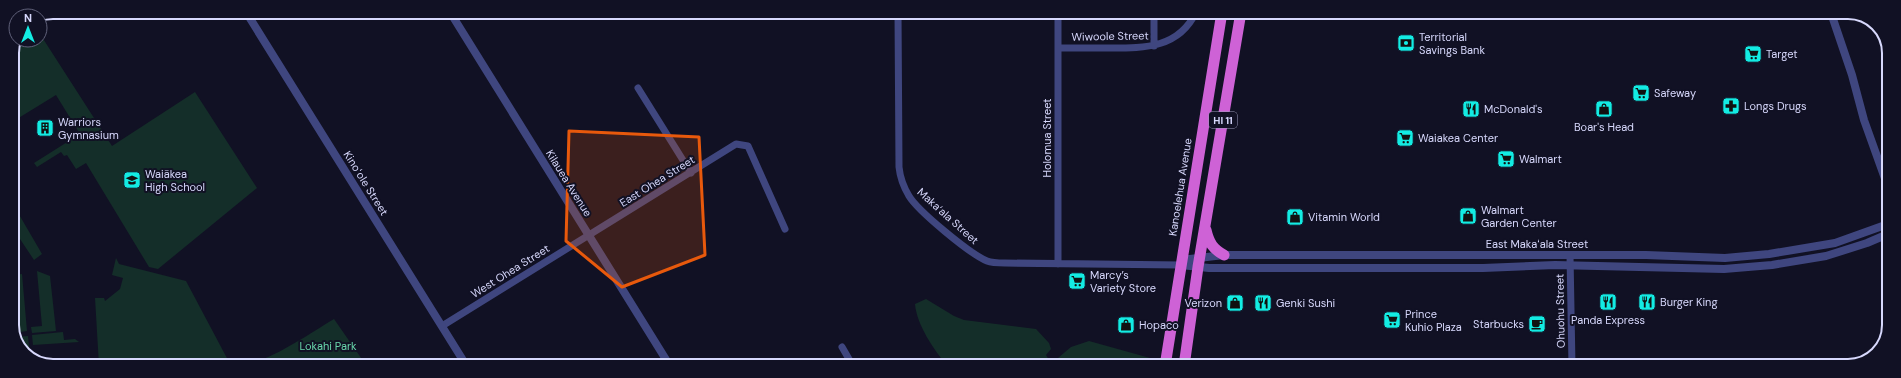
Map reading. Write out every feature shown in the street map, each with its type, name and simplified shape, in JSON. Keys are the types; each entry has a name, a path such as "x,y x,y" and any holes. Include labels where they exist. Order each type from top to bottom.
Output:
{"highway":[{"name":"Kanoelehua Avenue","path":"1166,359 1221,19"},
{"name":"HI 11","path":"1185,359 1199,263 1240,19"},
{"path":"1205,228 1211,245 1215,250 1224,255"}],"street":[{"name":"Kinoʻole Street","path":"250,19 462,359"},
{"name":"Kilauea Avenue","path":"457,19 666,359"},
{"name":"Maka‘ala Street","path":"898,19 899,167 901,181 909,197 925,213 972,253 987,261 1005,264 1181,263"},
{"name":"Holomua Street","path":"1058,19 1058,264"},
{"path":"1154,19 1154,46"},
{"name":"Wiwoole Street","path":"1058,48 1140,48 1154,46 1168,41 1180,32 1190,19"},
{"path":"1833,19 1852,75 1864,120 1882,170"},
{"path":"638,88 691,173"},
{"name":"East Ohea Street","path":"589,236 736,144 748,146 785,229"},
{"name":"East Makaʻala Street","path":"1199,263 1224,255 1570,255 1725,258 1769,254 1835,244 1882,226"},
{"name":"West Ohea Street","path":"442,326 589,236"},
{"name":"East Makaʻala Street","path":"1181,263 1199,263 1270,269 1476,268 1571,265 1724,269 1826,256 1882,237"},
{"path":"1867,243 1882,240"},
{"name":"Ohuohu Street","path":"1570,255 1572,359"},
{"path":"842,347 850,359"}],"highlighted area":[{"path":"569,131 699,137 705,255 622,287 566,241"}],"green space":[{"path":"48,46 112,146 195,92 257,188 158,269 149,267 86,163 76,169 67,155 64,156 61,152 37,167 34,163 80,134 56,95 19,118 20,48 48,48"},
{"path":"19,214 42,254 34,260 19,238"},
{"path":"116,258 119,264 186,281 227,359 99,359 95,298 104,298 105,301 120,289 123,278 112,275"},
{"path":"37,271 50,276 56,331 32,333 31,327 42,326"},
{"path":"19,274 22,274 27,331 20,332 19,327"},
{"path":"926,299 954,316 964,320 1036,329 1049,343 1051,349 1046,355 1048,359 942,359 932,345 919,321 915,304"},
{"name":"Lokahi Park","path":"334,319 362,359 263,359 302,339"},
{"path":"63,332 64,340 75,339 79,342 33,345 32,335"},
{"path":"28,336 29,349 27,347 22,337"},
{"path":"1089,341 1150,358 1054,359 1058,358 1071,347"}],"place":[{"name":"Territorial Savings Bank","path":"1406,43"},
{"name":"Target","path":"1753,54"},
{"name":"Safeway","path":"1641,93"},
{"name":"Longs Drugs","path":"1731,106"},
{"name":"McDonald's","path":"1471,109"},
{"name":"Boar's Head","path":"1604,109"},
{"name":"Warriors Gymnasium","path":"45,128"},
{"name":"Waiakea Center","path":"1405,138"},
{"name":"Walmart","path":"1506,159"},
{"name":"Waiākea High School","path":"132,180"},
{"name":"Walmart Garden Center","path":"1468,216"},
{"name":"Vitamin World","path":"1295,217"},
{"name":"Marcy’s Variety Store","path":"1077,281"},
{"name":"Panda Express","path":"1608,302"},
{"name":"Burger King","path":"1647,302"},
{"name":"Verizon","path":"1235,303"},
{"name":"Genki Sushi","path":"1263,303"},
{"name":"Prince Kuhio Plaza","path":"1392,320"},
{"name":"Starbucks","path":"1537,324"},
{"name":"Hopaco","path":"1126,325"}]}
